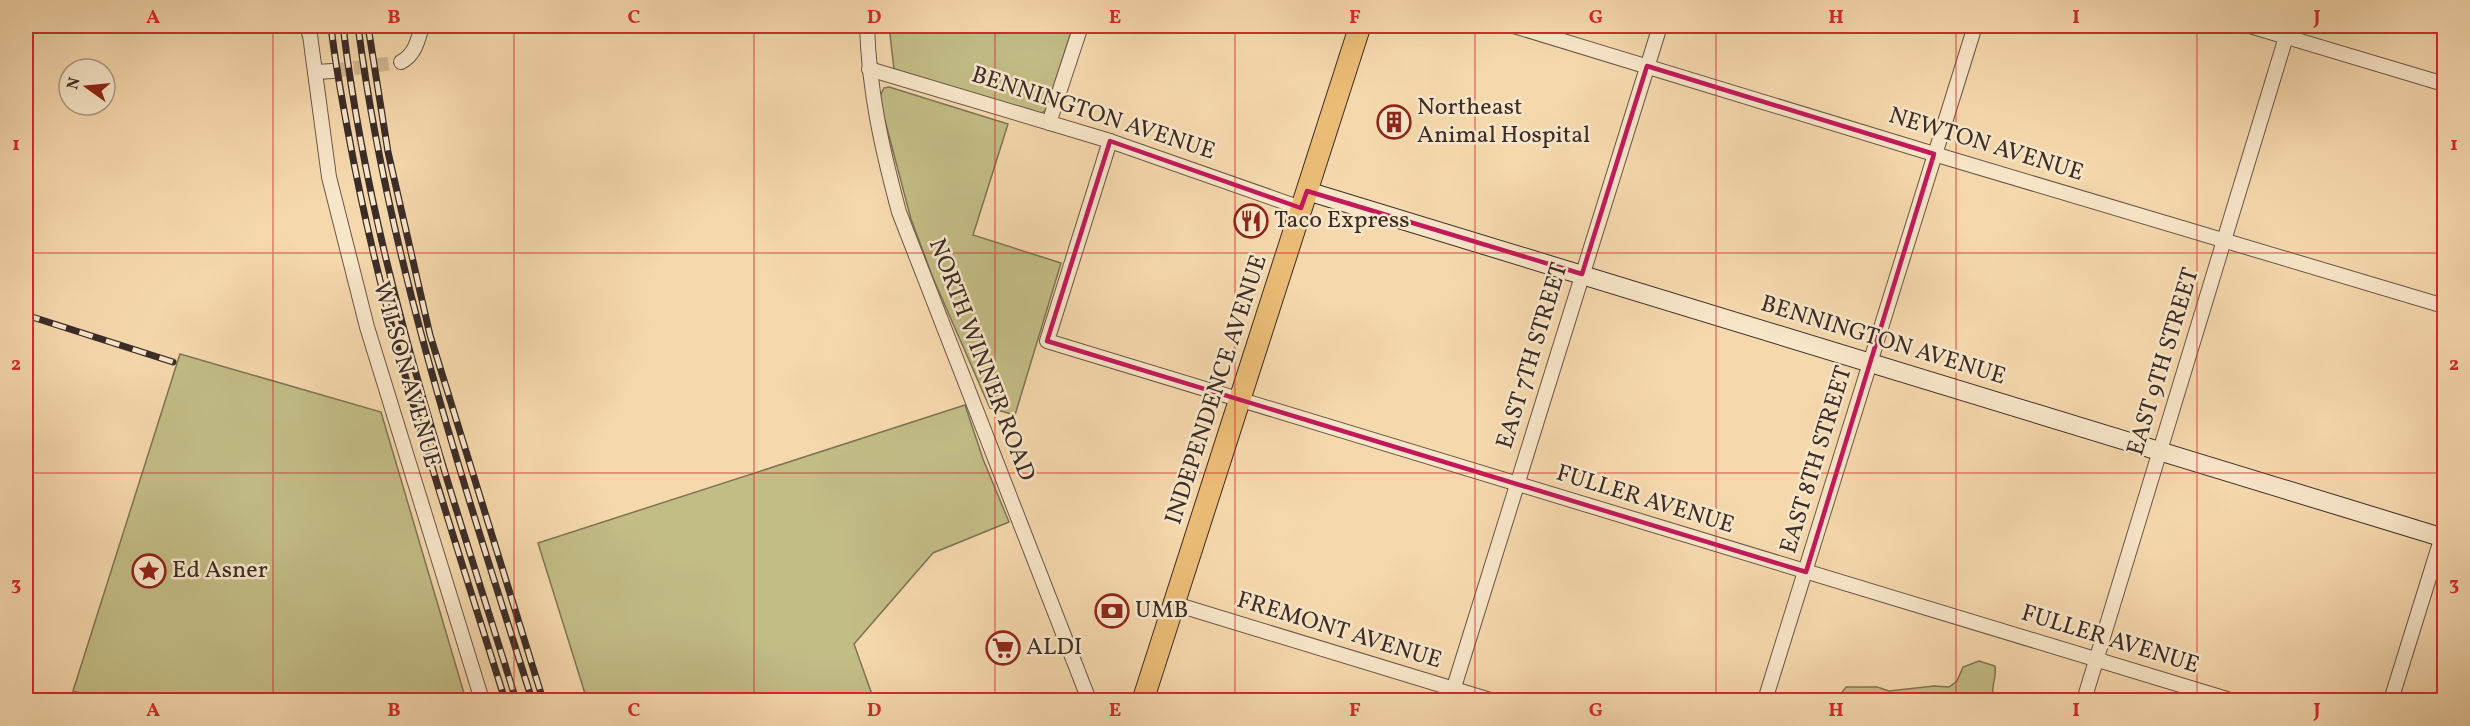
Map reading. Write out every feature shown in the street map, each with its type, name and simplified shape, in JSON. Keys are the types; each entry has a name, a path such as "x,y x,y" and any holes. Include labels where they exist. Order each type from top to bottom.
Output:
{"main road":[{"name":"INDEPENDENCE AVENUE","path":"1143,700 1360,26"}],"street":[{"path":"306,26 310,35 315,72 333,71"},
{"path":"400,62 409,57 414,50 422,26"},
{"name":"NORTH WINNER ROAD","path":"867,26 868,69 880,142 899,212 1089,700"},
{"path":"1049,123 1081,26"},
{"name":"NEWTON AVENUE","path":"1514,26 2445,306"},
{"name":"EAST 7TH STREET","path":"1452,695 1660,26"},
{"name":"EAST 8TH STREET","path":"1765,700 1975,26"},
{"path":"2250,26 2445,84"},
{"name":"EAST 9TH STREET","path":"2084,700 2286,37"},
{"name":"BENNINGTON AVENUE","path":"868,69 1304,199 1582,274 2444,535"},
{"name":"WILSON AVENUE","path":"315,72 329,177 367,327 482,700"},
{"name":"FULLER AVENUE","path":"1110,141 1047,341 2230,700"},
{"path":"2391,700 2444,535"},
{"name":"FREMONT AVENUE","path":"1175,604 1452,695 1490,700"}],"highlighted area":[{"path":"1647,66 1934,154 1806,572 1047,341 1110,141 1301,208 1307,191 1582,274"}],"shaded area":[{"path":"889,26 1073,26 1046,110 1039,115 894,69"},
{"path":"889,87 1008,124 973,235 1061,263 1015,415 990,408 933,278 911,219 879,98 884,88"},
{"path":"180,354 381,412 466,700 104,700 73,691"},
{"path":"965,405 983,459 1009,522 933,553 854,644 874,700 587,700 538,543"},
{"path":"1979,661 1995,666 1993,696 2005,700 1836,700 1846,687 1877,687 1889,691 1934,686 1949,687 1957,681 1963,667"}],"tunnel":[{"path":"333,71 401,62"}],"railway":[{"path":"331,26 363,209 398,351 439,491 505,700"},
{"path":"343,26 372,198 392,283 438,450 516,700"},
{"path":"358,26 371,112 408,282 454,450 532,700"},
{"path":"368,26 388,152 430,335 543,700"},
{"path":"26,315 173,362"}],"place":[{"name":"Northeast Animal Hospital","path":"1394,122"},
{"name":"Taco Express","path":"1251,221"},
{"name":"Ed Asner","path":"149,571"},
{"name":"UMB","path":"1112,611"},
{"name":"ALDI","path":"1003,648"}]}
